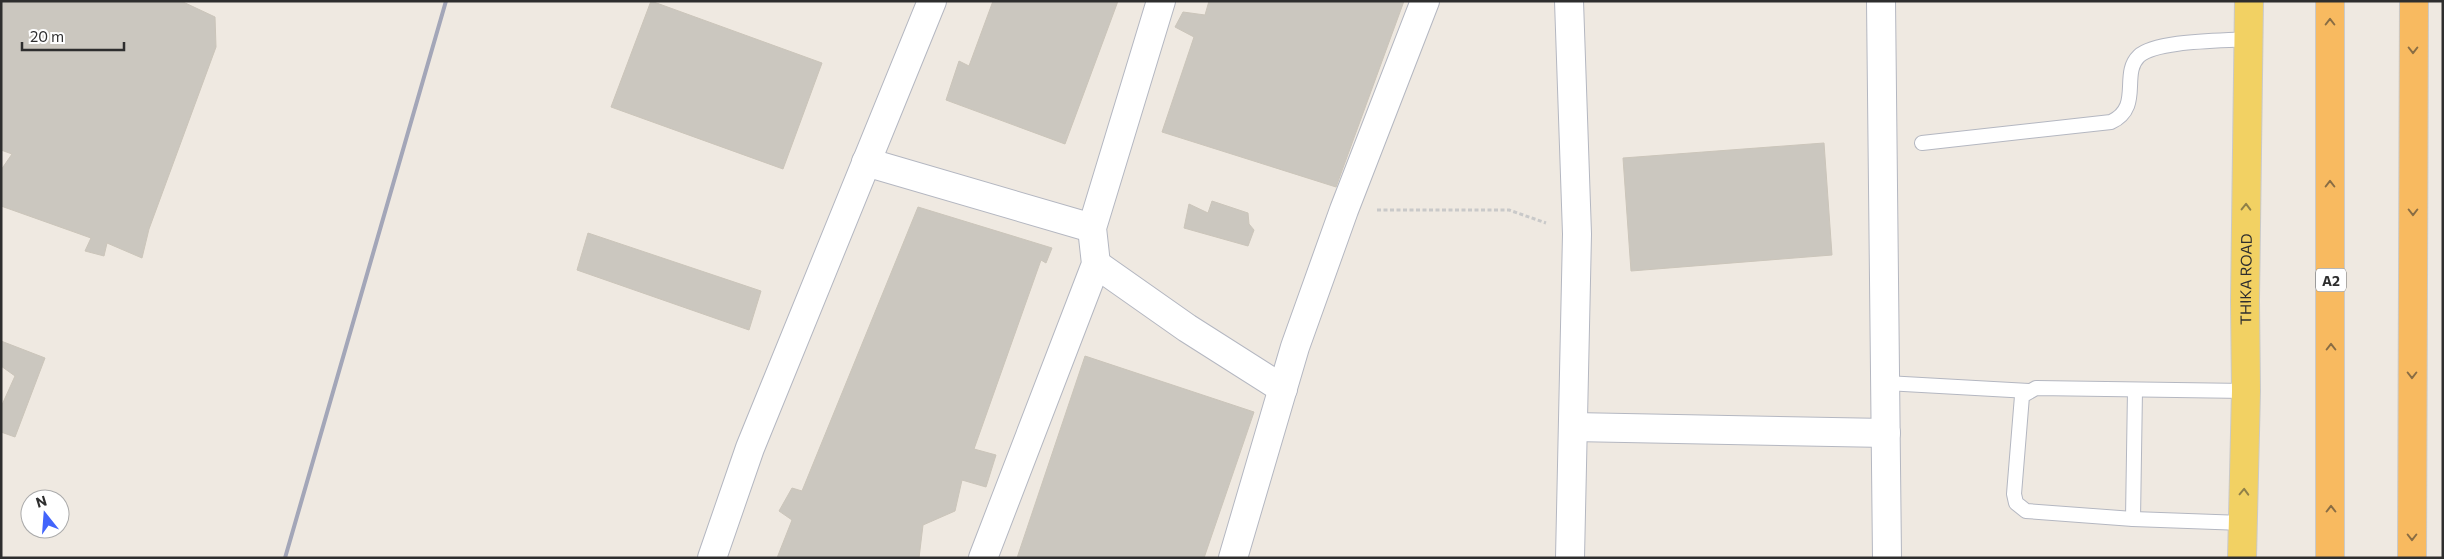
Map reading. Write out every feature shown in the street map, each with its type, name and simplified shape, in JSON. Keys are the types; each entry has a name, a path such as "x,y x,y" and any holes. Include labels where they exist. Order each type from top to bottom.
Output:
{"highway":[{"name":"A2","path":"2330,1 2330,558"},
{"path":"2412,558 2414,1"}],"main road":[{"name":"THIKA ROAD","path":"2242,558 2246,391 2244,301 2249,1"}],"street":[{"path":"712,558 750,448 932,1"},
{"path":"983,558 1096,264 1092,228 1161,1"},
{"path":"1234,558 1295,347 1344,210 1425,1"},
{"path":"1568,1 1577,234 1570,558"},
{"path":"1881,1 1887,558"},
{"path":"866,162 1092,228"},
{"path":"1096,264 1187,328 1283,389"},
{"path":"1573,427 1886,433"}],"lane":[{"path":"1922,143 2111,122 2122,117 2128,106 2133,67 2138,56 2165,45 2248,39"},
{"path":"1886,383 2029,391"},
{"path":"2243,523 2133,519 2026,511 2016,503 2014,494 2022,396 2029,391 2036,388 2246,391"},
{"path":"2133,519 2135,390"}],"path":[{"path":"1344,210 1478,208 1509,210 1577,234"}],"building":[{"path":"1,1 181,1 215,17 216,47 149,229 142,258 107,243 104,256 85,251 91,238 1,206 1,170 12,154 1,150"},
{"path":"651,1 822,63 783,169 611,107"},
{"path":"993,1 1118,1 1065,144 946,100 959,61 969,66"},
{"path":"1209,1 1404,1 1336,187 1162,132 1194,37 1175,27 1183,12 1205,15"},
{"path":"1824,143 1832,255 1631,271 1623,158"},
{"path":"1212,201 1248,213 1249,224 1254,230 1248,246 1184,228 1189,204 1208,213"},
{"path":"918,207 1052,248 1046,263 1041,260 974,449 996,455 986,487 962,480 955,511 923,525 919,558 777,558 792,520 779,511 792,488 802,491"},
{"path":"588,233 761,291 749,330 577,270"},
{"path":"1,341 45,358 15,437 1,432 1,407 15,376 1,366"},
{"path":"1085,356 1254,412 1204,558 1017,558"}],"railway":[{"path":"285,558 446,1"}]}
